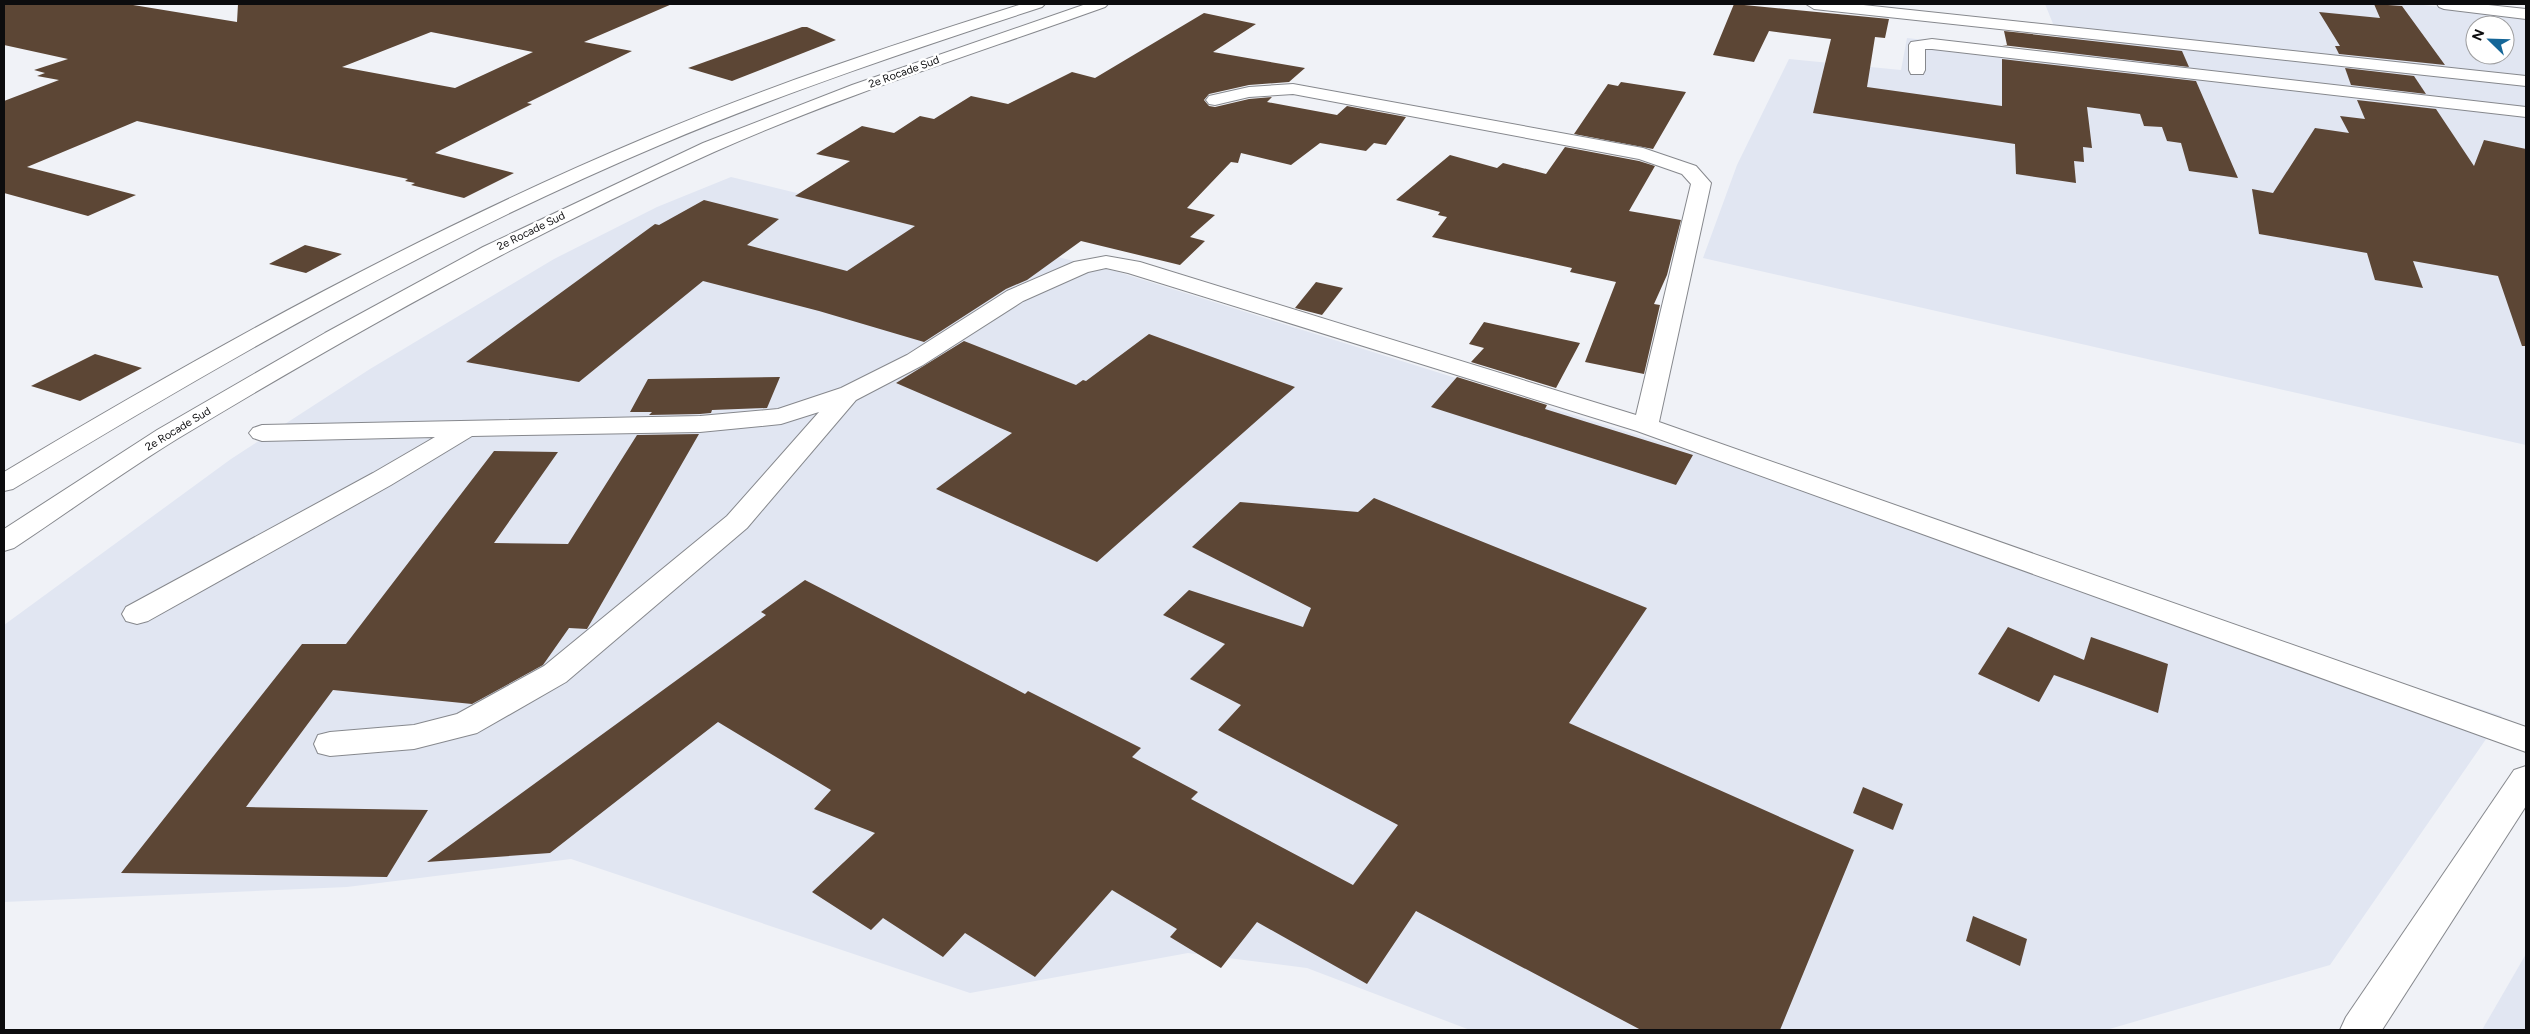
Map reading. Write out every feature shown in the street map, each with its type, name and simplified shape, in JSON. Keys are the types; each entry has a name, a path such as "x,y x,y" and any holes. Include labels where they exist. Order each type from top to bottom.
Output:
{"main road":[{"name":"2e Rocade Sud","path":"4,483 144,400 308,309 443,239 556,184 745,105 899,49 1037,4"},
{"name":"2e Rocade Sud","path":"4,542 166,435 249,386 482,256 598,198 710,147 858,89 1100,4"},
{"path":"1814,4 1905,8 2526,81"},
{"path":"2444,4 2526,14"},
{"path":"1917,70 1917,45 1932,44 2526,112"},
{"path":"1216,100 1272,88 1293,89 1642,154 1689,170 1701,183 1646,426"},
{"path":"262,433 700,424 781,416 849,394 915,360 1015,296 1082,266 1106,262 1169,279 1646,426 2526,740"},
{"path":"330,744 414,737 466,724 555,674 737,522 849,394"},
{"path":"137,614 382,479 466,429"},
{"path":"2360,1030 2526,779"}],"shaded area":[{"path":"2045,4 2416,4 2502,15 2465,15 2465,65 2515,65 2515,17 2526,18 2526,445 1703,258 1737,165 1789,59 1901,70 1907,38 2066,56"},
{"path":"731,177 1115,271 1736,466 2502,716 2330,965 2106,1030 1470,1030 1307,968 1188,953 970,993 571,859 347,887 4,902 4,625 231,459 370,369 554,259 657,207"},
{"path":"2526,954 2526,1030 2482,1030"}],"building":[{"path":"4,4 127,4 237,22 238,4 672,4 584,42 632,51 527,103 532,104 435,153 514,173 464,198 411,185 415,183 405,181 408,179 137,121 27,167 136,195 88,216 4,193 4,101 59,80 37,76 45,73 34,70 68,59 4,45","holes":["431,32 533,52 455,88 342,67"]},
{"path":"1734,4 1889,19 1885,38 1875,37 1867,87 2002,106 2002,59 2196,81 2238,178 2189,171 2181,143 2167,141 2162,127 2144,126 2140,114 2087,107 2092,148 2083,147 2084,162 2074,161 2076,183 2016,174 2015,144 1813,113 1831,39 1769,31 1754,62 1713,55"},
{"path":"2374,4 2402,6 2445,65 2339,54 2335,46 2340,46 2319,12 2380,18"},
{"path":"1204,13 1256,24 1213,52 1305,68 1289,82 1249,85 1209,94 1204,100 1209,106 1215,107 1249,99 1272,97 1267,102 1337,115 1347,106 1406,117 1386,145 1374,143 1366,151 1320,143 1291,165 1241,153 1238,163 1231,162 1187,208 1215,215 1190,237 1205,241 1180,265 1081,241 1027,280 1006,289 924,342 819,311 703,281 579,382 466,362 655,224 659,225 704,200 779,219 747,245 847,271 915,226 795,196 850,161 816,154 862,126 894,133 920,116 934,119 971,96 1008,104 1072,72 1095,78"},
{"path":"802,27 807,27 836,40 732,81 688,68"},
{"path":"2004,31 2182,51 2189,67 2002,45 2007,45"},
{"path":"2345,68 2414,76 2426,94 2351,85"},
{"path":"1621,82 1686,92 1653,149 1574,134 1608,84 1618,86"},
{"path":"2357,100 2436,109 2474,166 2484,140 2526,149 2526,346 2522,346 2498,276 2413,261 2423,288 2375,280 2367,253 2259,234 2252,189 2273,193 2315,128 2349,133 2340,116 2365,119"},
{"path":"1565,147 1639,161 1655,166 1629,211 1681,220 1667,275 1654,304 1660,305 1644,374 1585,362 1616,282 1570,272 1572,268 1432,237 1447,217 1438,215 1440,212 1396,200 1450,155 1497,168 1503,163 1546,174"},
{"path":"305,245 342,254 306,273 269,264"},
{"path":"1316,282 1343,288 1322,315 1295,308"},
{"path":"1484,322 1580,343 1556,388 1471,362 1484,348 1469,344"},
{"path":"1149,334 1295,387 1097,562 936,489 1012,433 896,383 964,341 1076,385 1083,380 1086,381"},
{"path":"95,354 142,368 80,401 31,386"},
{"path":"780,377 767,408 712,410 711,413 700,414 649,415 652,412 630,412 648,379"},
{"path":"1457,377 1547,405 1545,409 1693,455 1676,485 1431,407"},
{"path":"699,434 587,629 569,628 543,665 472,704 333,690 246,807 428,810 387,877 121,873 302,644 346,644 494,451 558,452 494,543 568,544 637,435"},
{"path":"1374,498 1647,608 1569,723 1854,850 1780,1030 1641,1030 1416,911 1367,984 1257,922 1221,968 1170,937 1177,929 1112,890 1035,977 965,933 943,957 883,918 871,930 812,892 875,833 814,809 831,790 718,722 550,853 427,862 766,615 761,612 805,580 1025,694 1028,691 1141,748 1132,757 1198,792 1191,799 1353,885 1398,825 1218,730 1241,705 1190,679 1225,644 1163,615 1189,590 1303,627 1311,608 1192,547 1240,502 1358,512"},
{"path":"2008,627 2084,660 2091,637 2168,664 2158,713 2054,675 2039,702 1978,674"},
{"path":"1863,787 1903,804 1893,830 1853,813"},
{"path":"1973,916 2027,939 2020,966 1966,941"}]}
